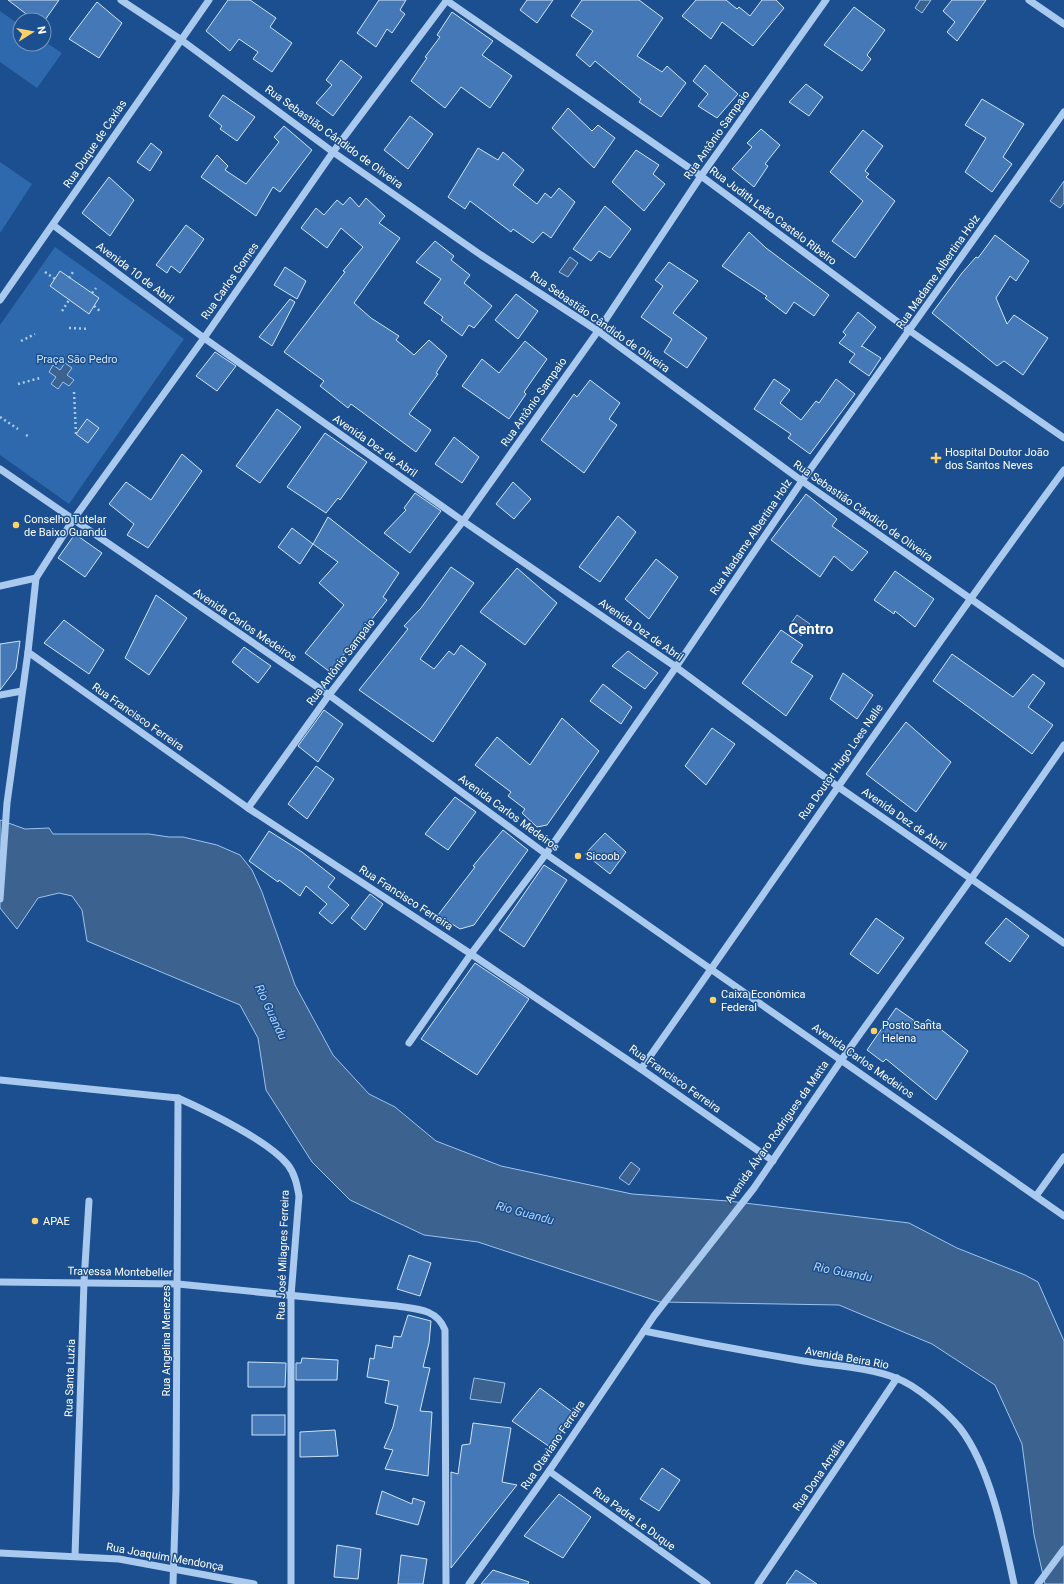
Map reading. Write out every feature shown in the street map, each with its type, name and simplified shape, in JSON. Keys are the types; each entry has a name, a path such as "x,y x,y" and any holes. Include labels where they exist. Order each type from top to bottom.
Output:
{"street":[{"name":"Rua Sebastião Cândido de Oliveira","path":"121,0 180,39 333,152 475,250 598,331 802,481 1064,664"},
{"name":"Rua Duque de Caxias","path":"0,300 180,39 209,0"},
{"name":"Rua Judith Leão Castelo Ribeiro","path":"447,0 701,176 910,331 1064,438"},
{"name":"Rua Carlos Gomes","path":"36,578 74,520 204,338 333,152 447,0"},
{"name":"Rua Antônio Sampaio","path":"248,808 329,695 463,521 598,331 701,176 826,0"},
{"path":"1029,0 1064,24"},
{"name":"Rua Madame Albertina Holz","path":"408,1043 471,954 546,854 676,667 802,481 910,331 1064,112"},
{"name":"Avenida 10 de Abril","path":"53,225 204,338"},
{"name":"Avenida Dez de Abril","path":"204,338 463,521 676,667 837,786 1064,943"},
{"name":"Avenida Carlos Medeiros","path":"0,469 329,695 546,854 842,1059 1064,1216"},
{"name":"Rua Doutor Hugo Loes Nalle","path":"641,1069 837,786 969,599 1064,470"},
{"path":"0,586 36,578 8,803 0,899"},
{"name":"Rua Francisco Ferreira","path":"28,652 248,808 471,954 641,1069 773,1161"},
{"path":"0,695 22,691"},
{"name":"Avenida Álvaro Rodrigues da Matta","path":"654,1316 754,1188 842,1059 971,879 1064,745"},
{"name":"Rua José Milagres Ferreira","path":"0,1080 178,1098 193,1104 264,1144 289,1166 296,1182 299,1196 291,1296 291,1584"},
{"name":"Rua Angelina Menezes","path":"173,1584 176,1489 178,1098"},
{"path":"1036,1196 1064,1157"},
{"name":"Rua Santa Luzia","path":"75,1556 84,1282 89,1201"},
{"name":"Travessa Montebeller","path":"0,1282 178,1284 413,1309 431,1313 441,1320 445,1330 446,1584"},
{"name":"Rua Otaviano Ferreira","path":"469,1584 549,1471 654,1316"},
{"name":"Avenida Beira Rio","path":"644,1331 710,1345 869,1371 897,1378 932,1400 960,1428 979,1460 992,1499 1014,1584"},
{"name":"Rua Dona Amália","path":"758,1584 897,1378"},
{"name":"Rua Padre Le Duque","path":"549,1471 706,1584"},
{"path":"1039,1583 1064,1549"},
{"name":"Rua Joaquim Mendonça","path":"0,1553 120,1559 254,1584"}],"path":[{"path":"46,272 55,279"},
{"path":"69,278 73,272"},
{"path":"92,294 96,288"},
{"path":"62,311 69,300"},
{"path":"94,306 101,312"},
{"path":"69,328 89,329"},
{"path":"21,341 35,334"},
{"path":"18,384 40,378"},
{"path":"74,392 76,434"},
{"path":"0,417 18,429"}],"green space":[{"path":"0,11 12,19 12,52 52,52 52,46 62,53 37,88 0,62"},
{"path":"0,162 32,184 0,233"},
{"name":"Praça São Pedro","path":"55,247 184,339 69,504 0,455 0,325"}],"water":[{"path":"920,0 931,0 922,13 915,8"},
{"path":"1064,181 1064,203 1060,208 1050,201"},
{"path":"570,257 578,263 568,277 559,272"},
{"path":"65,363 72,368 67,375 74,380 69,386 63,382 58,389 51,384 56,377 49,372 53,365 60,370"},
{"path":"797,615 810,624 801,636 789,626"},
{"name":"Rio Guandu","path":"0,820 25,829 49,828 53,834 149,834 169,837 183,837 217,845 240,855 252,870 262,892 295,985 333,1055 369,1094 395,1107 436,1141 501,1166 632,1194 728,1201 909,1223 957,1248 1025,1275 1038,1282 1064,1341 1064,1584 1045,1584 1034,1535 1022,1444 995,1385 932,1344 839,1305 660,1302 478,1242 424,1235 350,1200 312,1162 266,1090 258,1038 240,1005 87,941 82,910 72,896 59,893 38,898 17,929 0,908"},
{"path":"631,1162 640,1169 629,1185 619,1178"},
{"path":"474,1378 505,1383 501,1403 470,1399"}],"building":[{"path":"8,0 59,0 51,12 24,12"},
{"path":"228,0 250,0 276,18 270,27 292,43 272,72 253,59 258,52 239,39 230,51 206,31"},
{"path":"379,0 406,0 400,10 405,14 392,33 387,29 376,47 357,33"},
{"path":"527,0 553,0 537,23 520,10"},
{"path":"582,0 639,0 663,18 637,56 662,72 667,66 686,83 661,117 639,102 641,99 595,61 590,67 576,55 593,31 571,16"},
{"path":"696,0 726,0 737,9 739,7 750,16 762,0 776,0 784,8 753,46 722,22 711,39 682,16"},
{"path":"952,0 986,0 957,41 947,32 955,22 943,11"},
{"path":"97,2 122,23 99,58 69,39"},
{"path":"854,7 885,30 867,55 871,59 862,71 824,45"},
{"path":"452,12 493,41 482,55 512,76 490,108 461,87 445,108 411,81 427,58 425,57 440,37 437,35"},
{"path":"341,60 362,77 333,116 316,103 332,85 326,80"},
{"path":"705,65 738,94 717,118 698,106 708,94 693,81"},
{"path":"806,84 823,97 809,116 789,102"},
{"path":"223,95 255,117 237,141 220,129 222,126 209,116"},
{"path":"982,99 1024,124 1003,157 1012,164 992,192 965,172 986,138 965,125"},
{"path":"568,108 592,131 598,125 615,138 594,168 552,128"},
{"path":"410,116 433,134 408,169 384,150"},
{"path":"284,126 312,150 280,192 273,187 256,216 201,177 217,155 228,166 225,170 246,184 279,142 274,137"},
{"path":"761,129 780,145 765,164 768,166 754,187 732,169 752,147 747,143"},
{"path":"863,130 883,146 865,171 869,174 866,177 895,201 855,258 832,241 863,201 830,172"},
{"path":"151,143 162,152 150,171 137,162"},
{"path":"478,148 498,160 503,152 524,170 513,185 537,204 545,193 551,198 559,188 575,202 551,238 543,232 533,243 513,229 511,232 470,201 465,209 448,197"},
{"path":"636,150 659,165 653,174 665,184 644,211 612,182"},
{"path":"109,177 134,200 110,236 82,213"},
{"path":"350,197 359,207 366,198 385,216 379,223 400,238 354,303 371,318 399,336 396,340 414,355 429,340 447,356 436,373 438,374 409,414 431,430 416,452 351,404 348,408 320,386 324,381 284,352 345,272 343,271 363,247 341,228 327,248 301,228 316,208 324,215 337,200 343,205"},
{"path":"605,206 631,229 610,258 599,251 591,261 573,249"},
{"path":"186,225 204,239 180,273 171,266 167,273 156,265"},
{"path":"749,232 766,248 829,295 814,316 794,302 786,314 765,298 767,296 722,266"},
{"path":"995,235 1029,261 1016,281 1010,276 996,298 1007,324 1014,315 1048,338 1023,375 1004,361 997,366 932,313 962,273 976,257 978,258"},
{"path":"435,241 454,256 451,260 470,275 464,283 492,306 474,328 469,325 462,336 441,320 443,317 424,303 441,279 416,262"},
{"path":"669,262 698,281 673,313 707,338 687,368 664,352 672,339 641,317 663,286 655,280"},
{"path":"285,267 306,281 297,299 274,285"},
{"path":"60,271 99,298 89,314 50,286"},
{"path":"516,294 538,311 518,339 495,320"},
{"path":"290,299 295,302 272,346 259,337"},
{"path":"858,312 876,327 861,347 862,346 881,358 869,376 849,362 855,354 839,343 846,335 843,332"},
{"path":"525,341 547,359 524,392 526,394 509,419 462,386 482,359 499,373"},
{"path":"215,352 236,366 217,391 196,376"},
{"path":"774,379 790,390 780,403 801,420 816,401 819,403 836,379 855,394 810,454 788,438 791,434 754,409"},
{"path":"590,380 620,403 609,419 617,425 584,473 541,440 574,394 577,397"},
{"path":"277,409 301,427 260,483 236,466"},
{"path":"87,419 99,428 88,443 76,434"},
{"path":"325,433 367,462 340,500 338,498 326,513 287,487"},
{"path":"454,437 479,457 462,483 435,464"},
{"path":"182,454 202,471 148,548 127,535 134,524 109,504 126,482 151,500"},
{"path":"513,482 531,499 514,519 496,504"},
{"path":"415,493 441,511 410,553 384,533 406,510 404,508"},
{"path":"806,494 837,519 832,526 868,552 852,571 834,556 820,577 771,540"},
{"path":"618,516 636,532 600,582 579,567"},
{"path":"328,517 399,573 383,597 387,600 330,672 305,653 344,605 319,583 338,562 313,544"},
{"path":"292,528 313,544 300,564 278,547"},
{"path":"75,534 102,553 85,577 58,558"},
{"path":"656,559 678,577 649,619 625,599"},
{"path":"451,567 474,583 420,659 434,669 449,651 454,655 461,645 486,664 433,742 359,690 408,629 404,626 421,608"},
{"path":"517,568 557,603 525,645 480,612"},
{"path":"895,571 934,599 915,627 895,611 894,614 874,600"},
{"path":"156,595 187,618 149,675 125,658"},
{"path":"64,620 104,650 89,674 44,643"},
{"path":"781,630 803,645 791,662 813,676 786,716 742,683"},
{"path":"20,641 16,669 0,690 0,644"},
{"path":"244,647 271,666 258,683 232,662"},
{"path":"628,651 658,673 645,689 612,666"},
{"path":"952,654 1013,697 1033,674 1045,683 1028,707 1053,725 1032,754 933,681"},
{"path":"843,673 873,695 857,719 830,699"},
{"path":"603,684 632,707 621,724 590,701"},
{"path":"324,710 343,724 318,762 298,746"},
{"path":"562,718 599,751 547,825 537,827 522,813 525,809 508,796 511,792 475,765 497,737 530,765"},
{"path":"906,722 951,762 916,812 866,774"},
{"path":"712,728 735,744 706,785 685,766"},
{"path":"316,766 334,779 307,819 288,804"},
{"path":"455,797 476,812 448,850 425,834"},
{"path":"503,830 528,850 474,925 460,929 438,915 475,867 473,866"},
{"path":"269,831 302,852 335,878 328,887 349,905 332,924 319,913 327,904 306,886 300,896 279,880 278,882 249,861"},
{"path":"605,833 626,852 610,874 585,854"},
{"path":"544,865 567,880 524,947 499,930"},
{"path":"370,894 383,904 365,930 351,918"},
{"path":"876,918 904,938 878,974 850,954"},
{"path":"1006,918 1029,936 1010,962 985,943"},
{"path":"475,963 529,999 477,1075 421,1039"},
{"path":"896,1008 922,1026 928,1019 968,1051 936,1100 886,1059 883,1062 867,1050"},
{"path":"409,1255 431,1263 420,1296 397,1289"},
{"path":"408,1315 431,1321 429,1343 423,1367 430,1368 420,1411 432,1412 428,1476 385,1469 393,1450 384,1448 393,1427 398,1406 385,1403 389,1381 367,1377 370,1358 374,1359 376,1345 392,1348 394,1336 401,1337"},
{"path":"302,1358 338,1360 337,1380 296,1380 296,1363 301,1363"},
{"path":"248,1362 286,1363 285,1387 248,1387"},
{"path":"540,1388 575,1414 550,1447 512,1421"},
{"path":"252,1415 285,1415 285,1435 252,1435"},
{"path":"473,1423 511,1428 502,1482 517,1485 451,1568 451,1472 458,1474 462,1445 470,1444"},
{"path":"335,1430 338,1456 300,1457 300,1432"},
{"path":"662,1468 680,1480 659,1511 640,1499"},
{"path":"382,1491 412,1504 413,1498 425,1502 418,1525 376,1514"},
{"path":"559,1494 591,1517 563,1558 524,1536"},
{"path":"337,1545 361,1549 358,1579 334,1577"},
{"path":"401,1555 427,1559 423,1584 398,1584"},
{"path":"493,1570 529,1582 528,1584 481,1584"},
{"path":"796,1570 817,1584 786,1584"}],"place":[{"name":"Hospital Doutor João dos Santos Neves","path":"936,458"},
{"name":"Conselho Tutelar de Baixo Guandú","path":"16,525"},
{"name":"Sicoob","path":"578,856"},
{"name":"Caixa Econômica Federal","path":"713,1000"},
{"name":"Posto Santa Helena","path":"874,1031"},
{"name":"APAE","path":"35,1221"}],"district":[{"name":"Centro","path":"811,629"}]}
